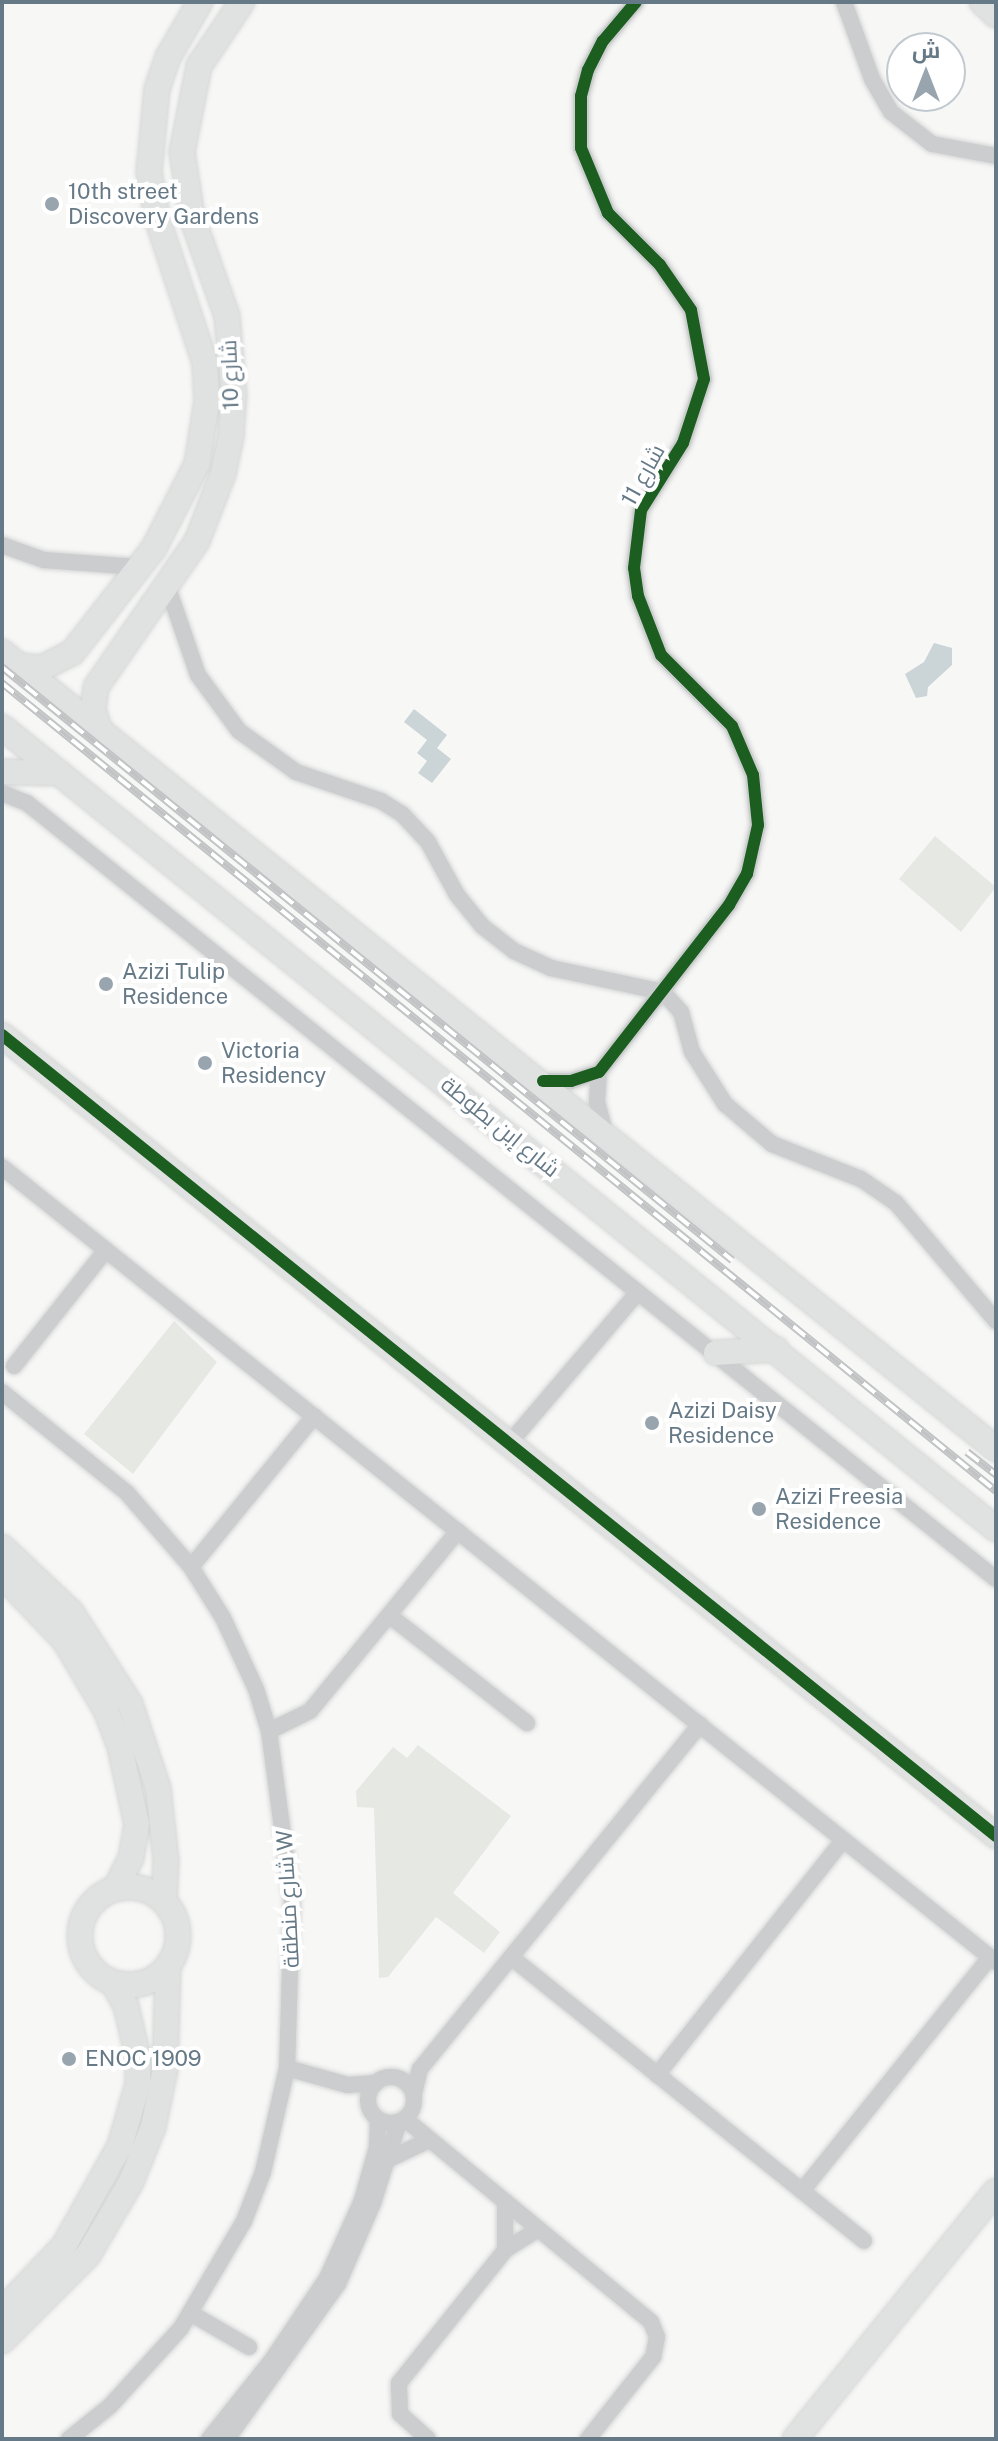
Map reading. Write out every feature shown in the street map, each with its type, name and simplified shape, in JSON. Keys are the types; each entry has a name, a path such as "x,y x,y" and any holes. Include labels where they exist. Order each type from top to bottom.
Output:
{"street":[{"name":"شارع 10","path":"11,659 42,668 63,660 132,575 187,492 204,433 205,363 158,221 149,172 157,89 168,57 200,2"},
{"name":"شارع 10","path":"100,731 93,709 96,687 168,588 211,512 231,435 233,356 227,316 192,217 182,152 199,66 242,2"},
{"name":"شارع 11","path":"599,1072 663,992 747,874 758,825 753,775 732,726 661,655 638,596 634,568 641,510 687,435 704,379 691,310 660,265 608,213 581,148 581,96 588,70 603,41 636,2"},
{"path":"844,2 872,79 891,112 932,144 996,156"},
{"path":"982,2 996,15"},
{"path":"187,492 196,505 211,512"},
{"path":"2,545 44,560 107,565 132,575"},
{"path":"168,588 198,675 216,705 266,754 402,814 428,842 465,905 514,951 551,968 663,992 681,1012 706,1080 736,1115 772,1144 861,1179 885,1195 910,1217 970,1296 996,1321"},
{"path":"11,659 543,1081 996,1449"},
{"name":"شارع إبن بطوطة","path":"2,727 996,1529"},
{"path":"2,772 60,773"},
{"path":"2,793 27,803 996,1579"},
{"path":"2,1035 507,1446 996,1836"},
{"path":"543,1081 571,1081 599,1072 597,1102 605,1131"},
{"path":"2,1167 993,1960 802,2191"},
{"path":"14,1366 106,1250"},
{"path":"507,1446 638,1292"},
{"path":"716,1353 776,1349"},
{"name":"شارع منطقة W","path":"2,1392 127,1493 191,1567 239,1648 269,1731 292,1902 287,2068 259,2184 220,2269 192,2314 147,2369 72,2438"},
{"path":"191,1567 314,1416"},
{"path":"269,1731 310,1711 458,1531"},
{"path":"2,1547 71,1612 130,1704 158,1788 166,1860 164,1902"},
{"path":"2,1575 65,1641 100,1698 120,1747 137,1824 131,1858 116,1888 92,1903 79,1941 89,1967 113,1983 126,2006 138,2057 138,2084 120,2146 64,2246 2,2311"},
{"path":"390,1616 527,1723"},
{"path":"227,2439 338,2284 358,2245 385,2161 402,2120 413,2108 420,2069 700,1725"},
{"path":"657,2075 843,1840"},
{"path":"2,2341 88,2255 131,2182 153,2127 165,2069 168,1966 178,1940 172,1913 164,1902 141,1888 116,1888"},
{"path":"511,1957 864,2241"},
{"path":"113,1983 149,1981 168,1966"},
{"path":"287,2068 348,2085 376,2083 420,2069"},
{"path":"398,2078 414,2094"},
{"path":"368,2100 376,2083"},
{"path":"209,2439 272,2360 327,2278 362,2200 377,2147 378,2119 368,2100 348,2085"},
{"path":"378,2119 402,2120 645,2316 657,2337 653,2357 588,2439"},
{"path":"385,2161 427,2141"},
{"path":"795,2439 996,2191"},
{"path":"505,2203 505,2250"},
{"path":"428,2439 400,2414 399,2383 505,2250 538,2229"},
{"path":"192,2314 249,2347"}],"shaded area":[{"path":"934,643 952,648 952,665 928,687 927,696 916,698 905,674 924,662"},
{"path":"414,709 447,735 437,748 451,759 432,783 418,773 427,761 417,753 427,740 404,722"},
{"path":"935,836 996,887 961,932 899,879"},
{"path":"174,1321 217,1362 133,1474 84,1434"},
{"path":"418,1745 511,1816 453,1893 500,1932 484,1953 436,1917 388,1977 379,1978 374,1808 357,1807 356,1791 393,1747 407,1758"}],"railway":[{"path":"2,667 732,1260"},
{"path":"2,683 996,1491"},
{"path":"967,1452 996,1475"}],"cycle path":[{"path":"543,1081 571,1081 599,1072 729,905 747,874 758,825 753,775 732,726 661,655 638,596 634,568 641,510 683,443 704,379 691,310 660,265 608,213 581,148 581,96 588,70 603,41 636,2"},
{"path":"2,1035 996,1836"}],"place":[{"name":"10th street Discovery Gardens","path":"52,204"},
{"name":"Azizi Tulip Residence","path":"106,984"},
{"name":"Victoria Residency","path":"205,1063"},
{"name":"Azizi Daisy Residence","path":"652,1423"},
{"name":"Azizi Freesia Residence","path":"759,1509"},
{"name":"ENOC 1909","path":"69,2059"}]}
